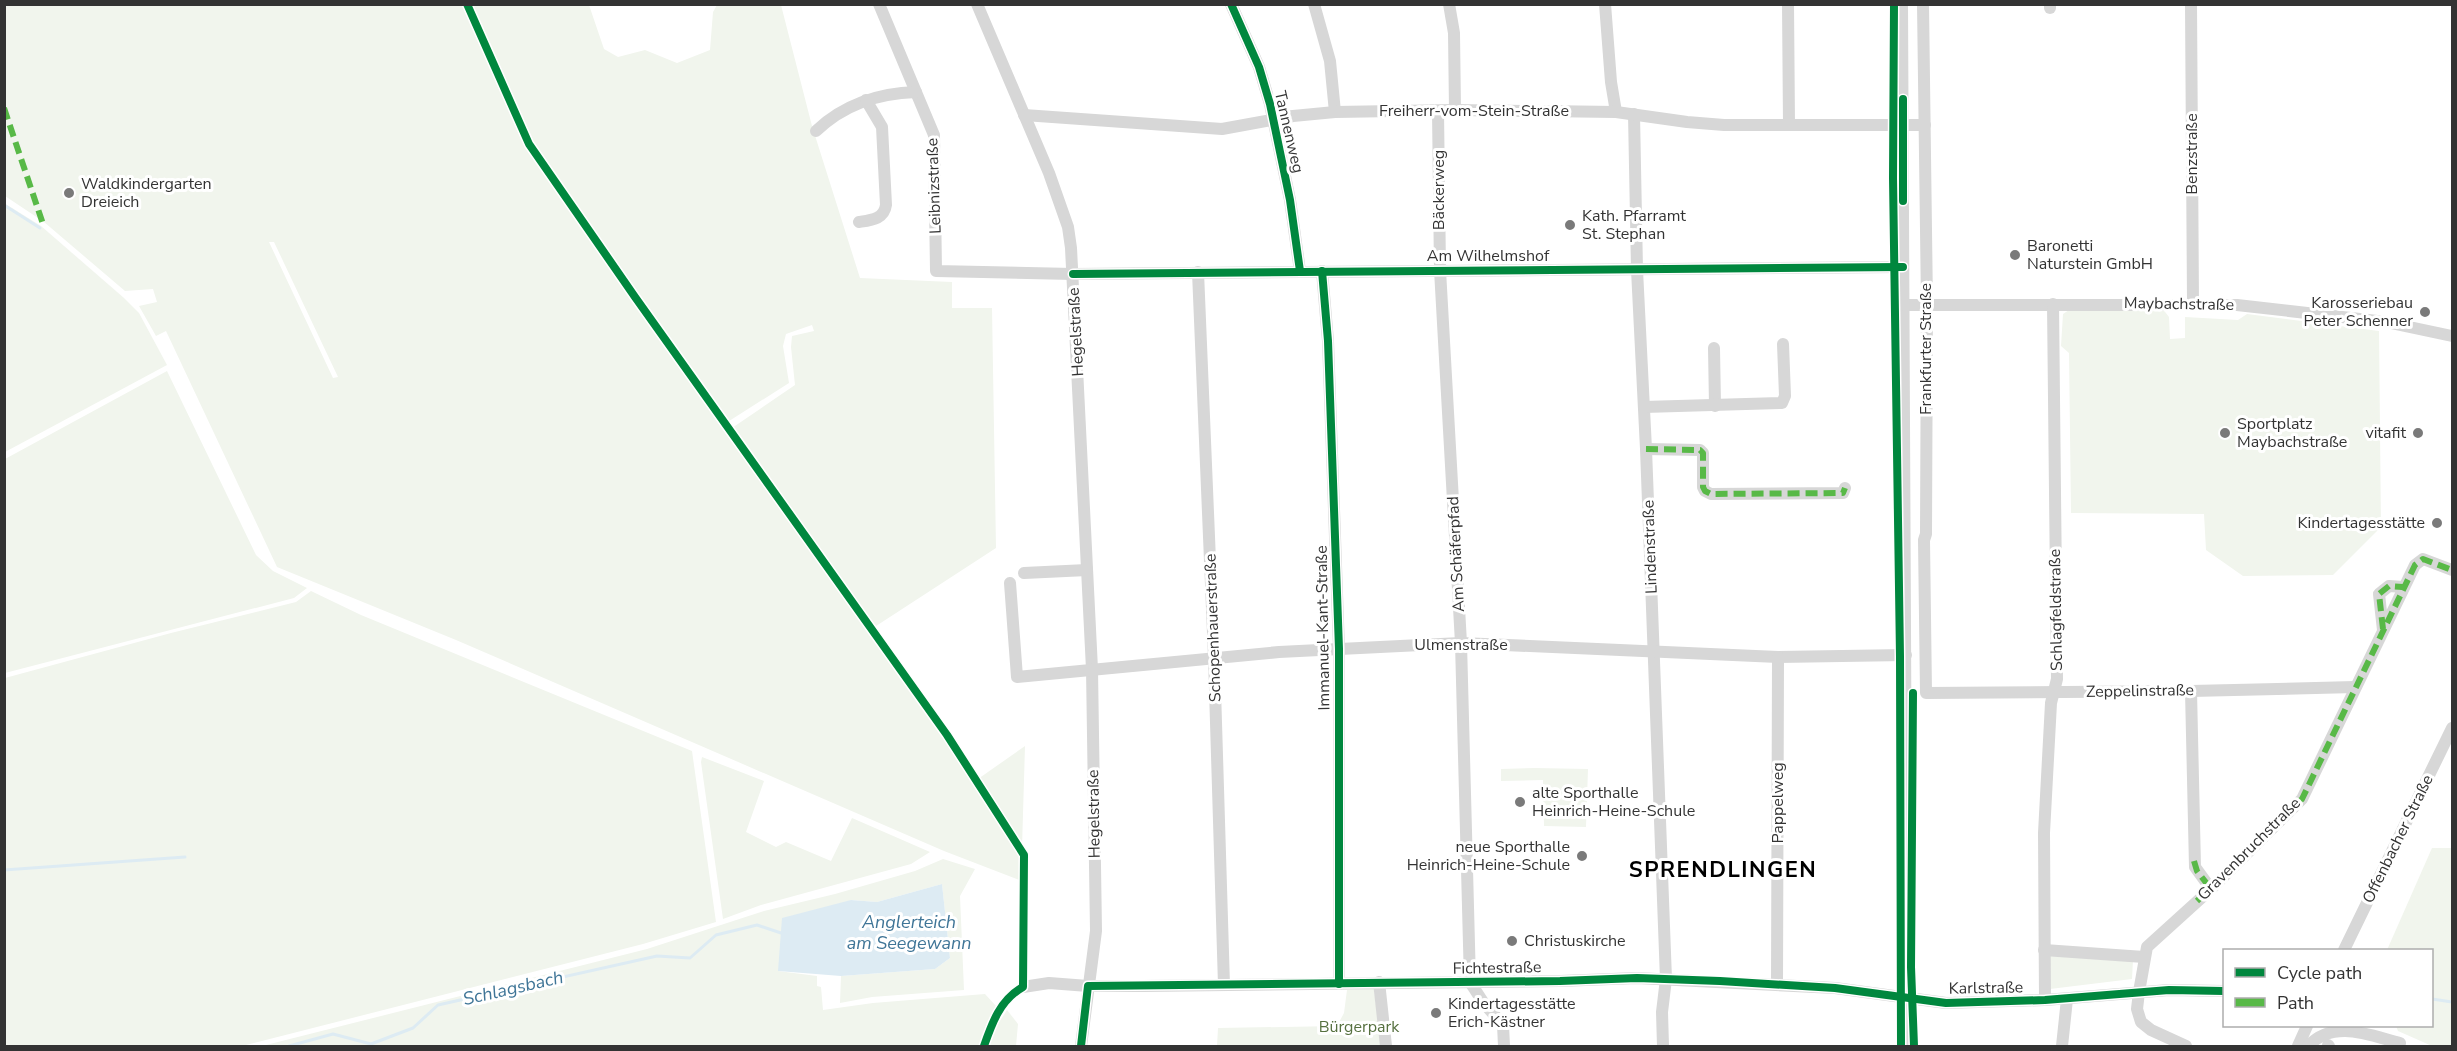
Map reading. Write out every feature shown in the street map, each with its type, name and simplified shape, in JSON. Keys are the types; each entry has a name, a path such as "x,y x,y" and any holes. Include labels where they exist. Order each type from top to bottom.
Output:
{"street":[{"name":"Leibnizstraße","path":"879,4 934,135 936,271"},
{"name":"Hegelstraße","path":"977,4 1049,173 1068,226 1073,274 1092,669 1096,931 1081,1047"},
{"name":"Tannenweg","path":"1231,4 1259,67 1273,120 1290,200 1300,271"},
{"path":"1314,4 1330,61 1335,112"},
{"path":"1449,4 1454,33 1455,110"},
{"path":"1605,4 1611,82 1616,112"},
{"path":"1788,4 1789,125"},
{"name":"Frankfurter Straße","path":"1902,4 1907,1047"},
{"name":"Frankfurter Straße","path":"1923,4 1927,305 1926,534 1924,540 1926,693"},
{"name":"Benzstraße","path":"2191,4 2193,303"},
{"path":"816,132 844,110 866,100 891,94 916,92"},
{"path":"859,222 879,217 883,214 886,205 882,127 866,100"},
{"name":"Freiherr-vom-Stein-Straße","path":"1024,115 1222,129 1335,112 1455,110 1616,112 1705,124 1924,125"},
{"name":"Bäckerweg","path":"1438,111 1440,270"},
{"name":"Lindenstraße","path":"1634,114 1637,270 1666,979 1662,1012 1663,1047"},
{"name":"Am Wilhelmshof","path":"936,271 1073,274 1903,267"},
{"name":"Am Schäferpfad","path":"1440,270 1461,643 1470,982"},
{"name":"Immanuel-Kant-Straße","path":"1322,271 1328,341 1339,649 1339,984"},
{"name":"Schopenhauerstraße","path":"1198,272 1214,657 1224,985"},
{"name":"Maybachstraße","path":"1904,305 2193,303 2237,305 2386,322 2452,336"},
{"name":"Schlagfeldstraße","path":"2045,1000 2045,813 2051,703 2057,679 2053,304"},
{"path":"1644,407 1782,403 1785,396 1783,344"},
{"path":"1714,348 1715,406"},
{"path":"1646,449 1700,450 1703,453 1703,486 1705,491 1711,494 1843,493 1845,488"},
{"name":"Gravenbruchstraße","path":"2186,1047 2151,1030 2141,1022 2138,1009 2139,992 2144,957 2149,944 2211,889 2302,799 2415,565 2423,559 2452,570"},
{"path":"1024,573 1087,570"},
{"name":"Ulmenstraße","path":"1010,583 1017,677 1214,657 1461,643 1778,657 1906,655"},
{"path":"2383,630 2379,594 2389,586 2403,587"},
{"name":"Pappelweg","path":"1777,985 1778,657"},
{"name":"Zeppelinstraße","path":"1926,693 2355,687"},
{"path":"2191,691 2195,867 2211,889"},
{"name":"Offenbacher Straße","path":"2344,949 2452,728"},
{"path":"2044,950 2144,957"},
{"name":"Fichtestraße","path":"1023,987 1048,983 1088,986 1666,979 1835,988 1906,998"},
{"path":"1379,982 1386,1047"},
{"path":"1470,982 1483,1002 1503,1025 1504,1047"},
{"path":"2139,992 2223,991"},
{"name":"Karlstraße","path":"1906,998 1946,1003 2067,999 2139,992"},
{"path":"2062,1047 2067,999"},
{"path":"2298,1047 2307,1027"},
{"path":"2359,1027 2405,1045"},
{"path":"2308,1047 2317,1038 2337,1030 2354,1031 2405,1045"}],"green space":[{"path":"4,5 464,5 529,152 531,151 723,430 930,717 1022,856 1022,881 944,851 456,640 277,567 166,331 156,336 139,306 157,302 153,289 125,291 44,222 5,196","holes":["269,242 274,242 338,377 333,378"]},
{"path":"471,5 589,5 604,49 618,57 645,50 677,63 710,50 713,12 717,5 781,5 812,126 860,278 952,282 952,308 992,308 996,548 873,628 732,428 795,385 792,336 814,331 812,325 786,334 783,346 789,383 726,423 532,144"},
{"path":"4,203 41,226 124,298 139,313 167,365 5,452"},
{"name":"Sportplatz Maybachstraße","path":"2162,308 2169,317 2170,339 2185,338 2185,317 2238,320 2247,314 2379,331 2381,527 2333,575 2243,576 2206,550 2204,514 2071,513 2069,353 2061,346 2063,314 2069,310"},
{"path":"167,371 256,555 273,571 307,588 294,598 5,673 5,459"},
{"path":"311,591 361,615 692,751 716,922 643,944 242,1046 5,1046 5,678 296,602"},
{"path":"1025,746 1022,848 978,779"},
{"path":"702,757 764,781 746,832 776,847 786,842 831,861 852,818 930,852 911,864 761,905 723,919"},
{"path":"1501,769 1588,769 1586,827 1544,826 1543,780 1501,781"},
{"path":"2432,848 2452,848 2452,1046 2432,1046 2398,1031 2396,1027 2433,1027 2433,949 2387,949"},
{"path":"943,859 975,869 960,896 964,990 872,997 840,1003 841,976 935,969 950,958 942,884 877,902 851,900 778,971 817,976 817,986 821,987 823,1010 873,1003 985,994 996,1006 980,1046 262,1046 647,949 764,911 915,871"},
{"path":"2050,956 2133,960 2132,979 2050,989"},
{"name":"Bürgerpark","path":"1374,989 1381,1046 1217,1046 1218,1028 1337,1026 1344,1013 1347,990"},
{"path":"1007,1010 1018,1024 1016,1046 988,1046 996,1027"}],"water":[{"name":"Anglerteich am Seegewann","path":"942,884 950,958 935,969 841,976 778,971 782,918 851,900 877,902"}],"waterway":[{"path":"4,205 40,228"},
{"path":"4,870 185,857"},
{"name":"Schlagsbach","path":"289,1046 333,1034 371,1044 413,1028 438,1005 657,956 690,958 716,935 757,925 781,933"},
{"path":"2433,999 2452,1002"}],"marked path":[{"path":"4,108 43,224"},
{"path":"1646,449 1700,450 1703,453 1703,487 1711,494 1843,493 1845,488"},
{"path":"2197,901 2302,799 2415,565 2423,559 2452,570"},
{"path":"2383,629 2379,594 2389,586 2403,587"},
{"path":"2194,861 2197,871 2211,889"}],"cycle path":[{"path":"467,4 529,144 635,297 947,735 1024,855 1023,987 1008,998 1003,1005 984,1046"},
{"path":"1231,4 1259,67 1270,104 1290,200 1300,271"},
{"path":"1894,4 1893,178 1900,656 1901,1046"},
{"path":"1903,99 1903,201"},
{"path":"1073,274 1903,267"},
{"path":"1322,271 1328,341 1339,649 1339,984"},
{"path":"1913,693 1911,967 1914,1046"},
{"path":"1081,1046 1088,986 1560,981 1637,978 1835,988 1946,1003 2045,1000 2169,990 2223,991"}],"place":[{"name":"Waldkindergarten Dreieich","path":"69,193"},
{"name":"Kath. Pfarramt St. Stephan","path":"1570,225"},
{"name":"Baronetti Naturstein GmbH","path":"2015,255"},
{"name":"Karosseriebau Peter Schenner","path":"2425,312"},
{"name":"Sportplatz Maybachstraße","path":"2225,433"},
{"name":"vitafit","path":"2418,433"},
{"name":"Kindertagesstätte","path":"2437,523"},
{"name":"alte Sporthalle Heinrich-Heine-Schule","path":"1520,802"},
{"name":"neue Sporthalle Heinrich-Heine-Schule","path":"1582,856"},
{"name":"Christuskirche","path":"1512,941"},
{"name":"Kindertagesstätte Erich-Kästner","path":"1436,1013"}],"district":[{"name":"SPRENDLINGEN","path":"1723,870"}]}
